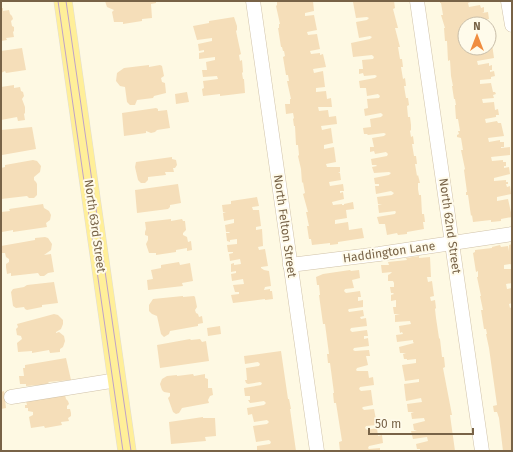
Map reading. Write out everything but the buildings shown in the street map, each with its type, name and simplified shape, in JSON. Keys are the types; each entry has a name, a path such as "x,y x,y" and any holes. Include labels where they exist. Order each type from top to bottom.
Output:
{"main road":[{"name":"North 63rd Street","path":"62,1 127,451"}],"street":[{"name":"North Felton Street","path":"253,1 317,451"},
{"name":"North 62nd Street","path":"417,1 482,451"},
{"path":"508,1 512,25"},
{"name":"Haddington Lane","path":"290,265 379,254 512,234"},
{"path":"11,397 117,380"}],"tram line":[{"path":"58,1 123,451"},
{"path":"66,1 131,451"}]}
